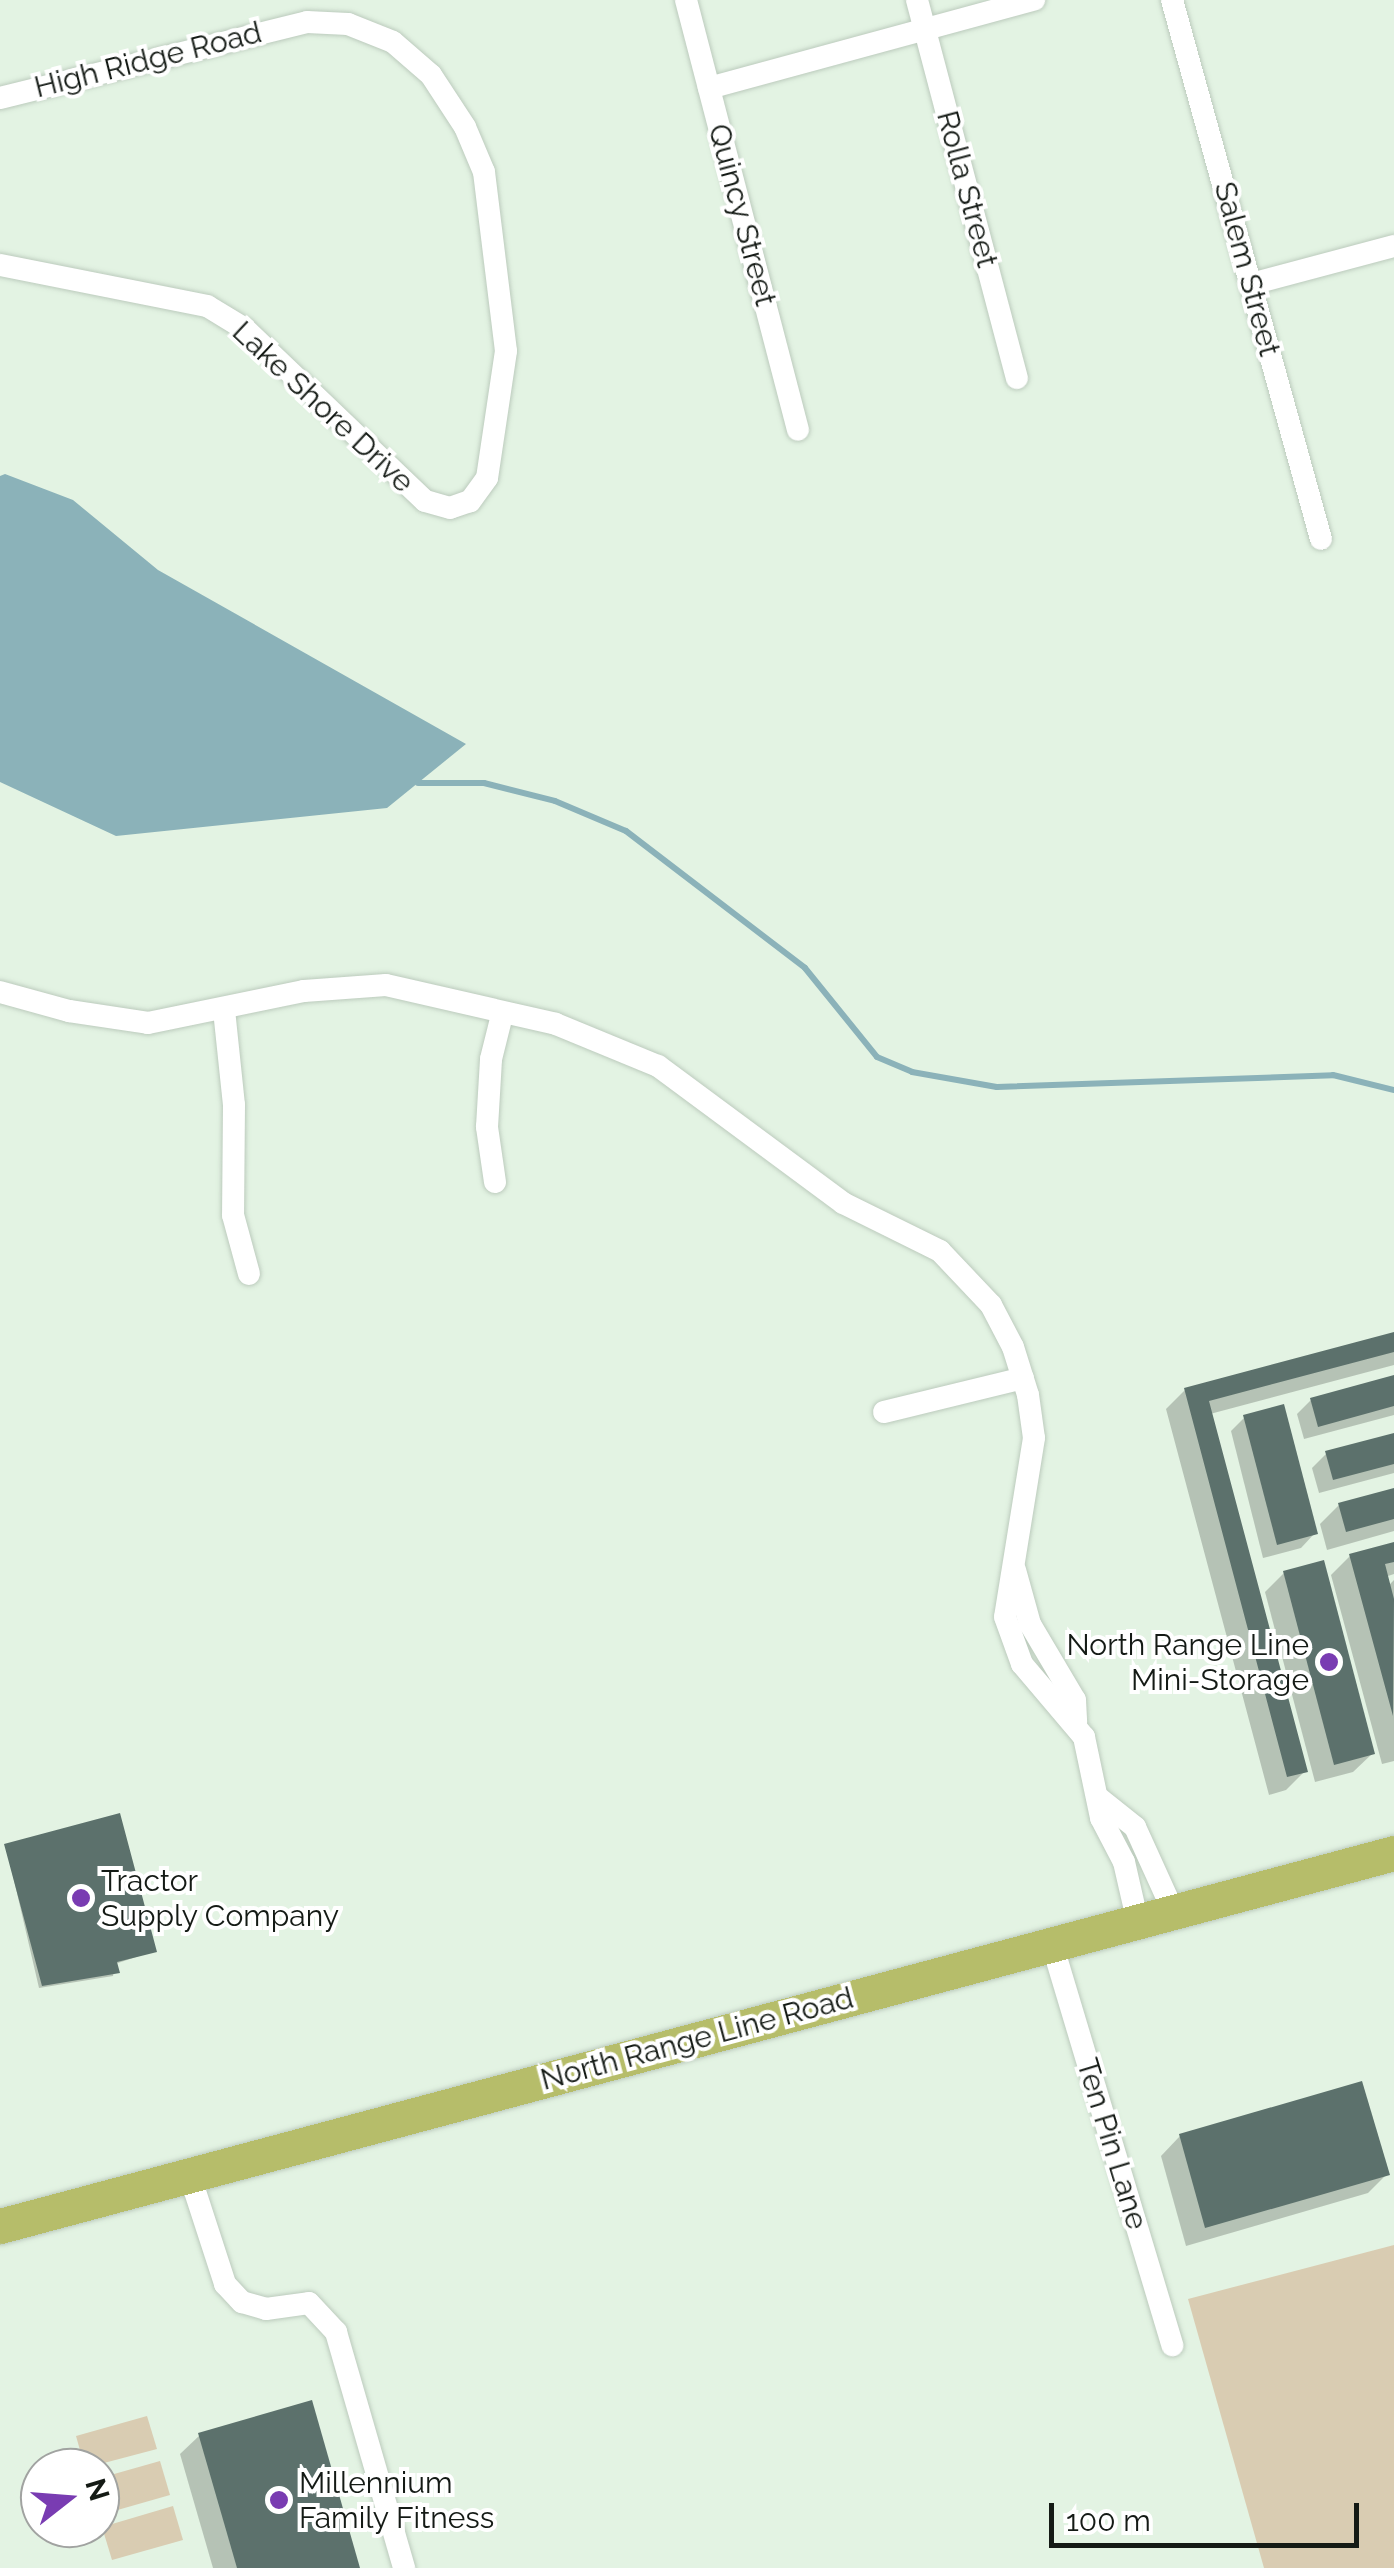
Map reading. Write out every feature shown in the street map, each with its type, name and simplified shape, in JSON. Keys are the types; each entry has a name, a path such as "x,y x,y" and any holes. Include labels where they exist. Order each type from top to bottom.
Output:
{"main road":[{"name":"North Range Line Road","path":"0,2226 1394,1853"}],"street":[{"name":"Quincy Street","path":"686,0 798,430"},
{"name":"Rolla Street","path":"917,0 1017,378"},
{"path":"708,88 1034,0"},
{"name":"Salem Street","path":"1172,0 1321,539"},
{"name":"High Ridge Road","path":"0,98 307,22 348,24 393,42 431,75 465,126 484,172 506,351 487,478 470,501"},
{"path":"1251,284 1394,246"},
{"name":"Lake Shore Drive","path":"0,264 207,306 270,352 402,485 450,508 470,501"},
{"path":"0,992 69,1011 148,1022 224,1010 304,991 386,985 556,1024 658,1066 842,1203 940,1250 991,1305 1023,1378 1034,1438 1005,1617 1022,1664 1076,1722 1138,1923"},
{"path":"224,1010 234,1105 234,1215 249,1274"},
{"path":"495,1182 487,1128 491,1059 502,1014"},
{"path":"884,1412 1023,1378"},
{"path":"1100,1799 1135,1827 1174,1913"},
{"name":"Ten Pin Lane","path":"1052,1944 1172,2344"},
{"path":"190,2176 225,2284 242,2302 266,2309 309,2303 336,2332 404,2568"}],"shaded area":[{"path":"1394,2245 1394,2568 1264,2568 1188,2299"},
{"path":"147,2416 157,2449 120,2459 120,2448 79,2448 76,2436"},
{"path":"160,2461 170,2495 120,2509 120,2472"},
{"path":"173,2506 183,2540 112,2560 108,2548 120,2548 120,2522"}],"water":[{"path":"5,474 73,500 158,570 466,744 387,808 116,836 0,782 0,476"}],"building":[{"path":"1394,1332 1394,1352 1209,1401 1308,1772 1287,1777 1184,1388"},
{"path":"1394,1375 1394,1406 1318,1427 1310,1398"},
{"path":"1284,1404 1318,1534 1277,1545 1243,1415"},
{"path":"1394,1433 1394,1464 1333,1480 1325,1451"},
{"path":"1394,1488 1394,1519 1346,1532 1338,1503"},
{"path":"1394,1542 1394,1562 1385,1564 1394,1599 1393,1716 1349,1554"},
{"name":"North Range Line Mini-Storage","path":"1324,1560 1375,1754 1334,1765 1283,1571"},
{"name":"Tractor Supply Company","path":"120,1813 157,1952 117,1962 120,1973 42,1986 4,1844"},
{"path":"1362,2081 1390,2175 1205,2228 1179,2134"},
{"name":"Millennium Family Fitness","path":"312,2400 360,2568 237,2568 198,2433"}],"waterway":[{"path":"418,783 484,783 555,801 626,831 805,968 877,1057 912,1072 997,1087 1333,1075 1394,1090"}],"place":[{"name":"North Range Line Mini-Storage","path":"1329,1662"},
{"name":"Tractor Supply Company","path":"81,1898"},
{"name":"Millennium Family Fitness","path":"279,2500"}]}
